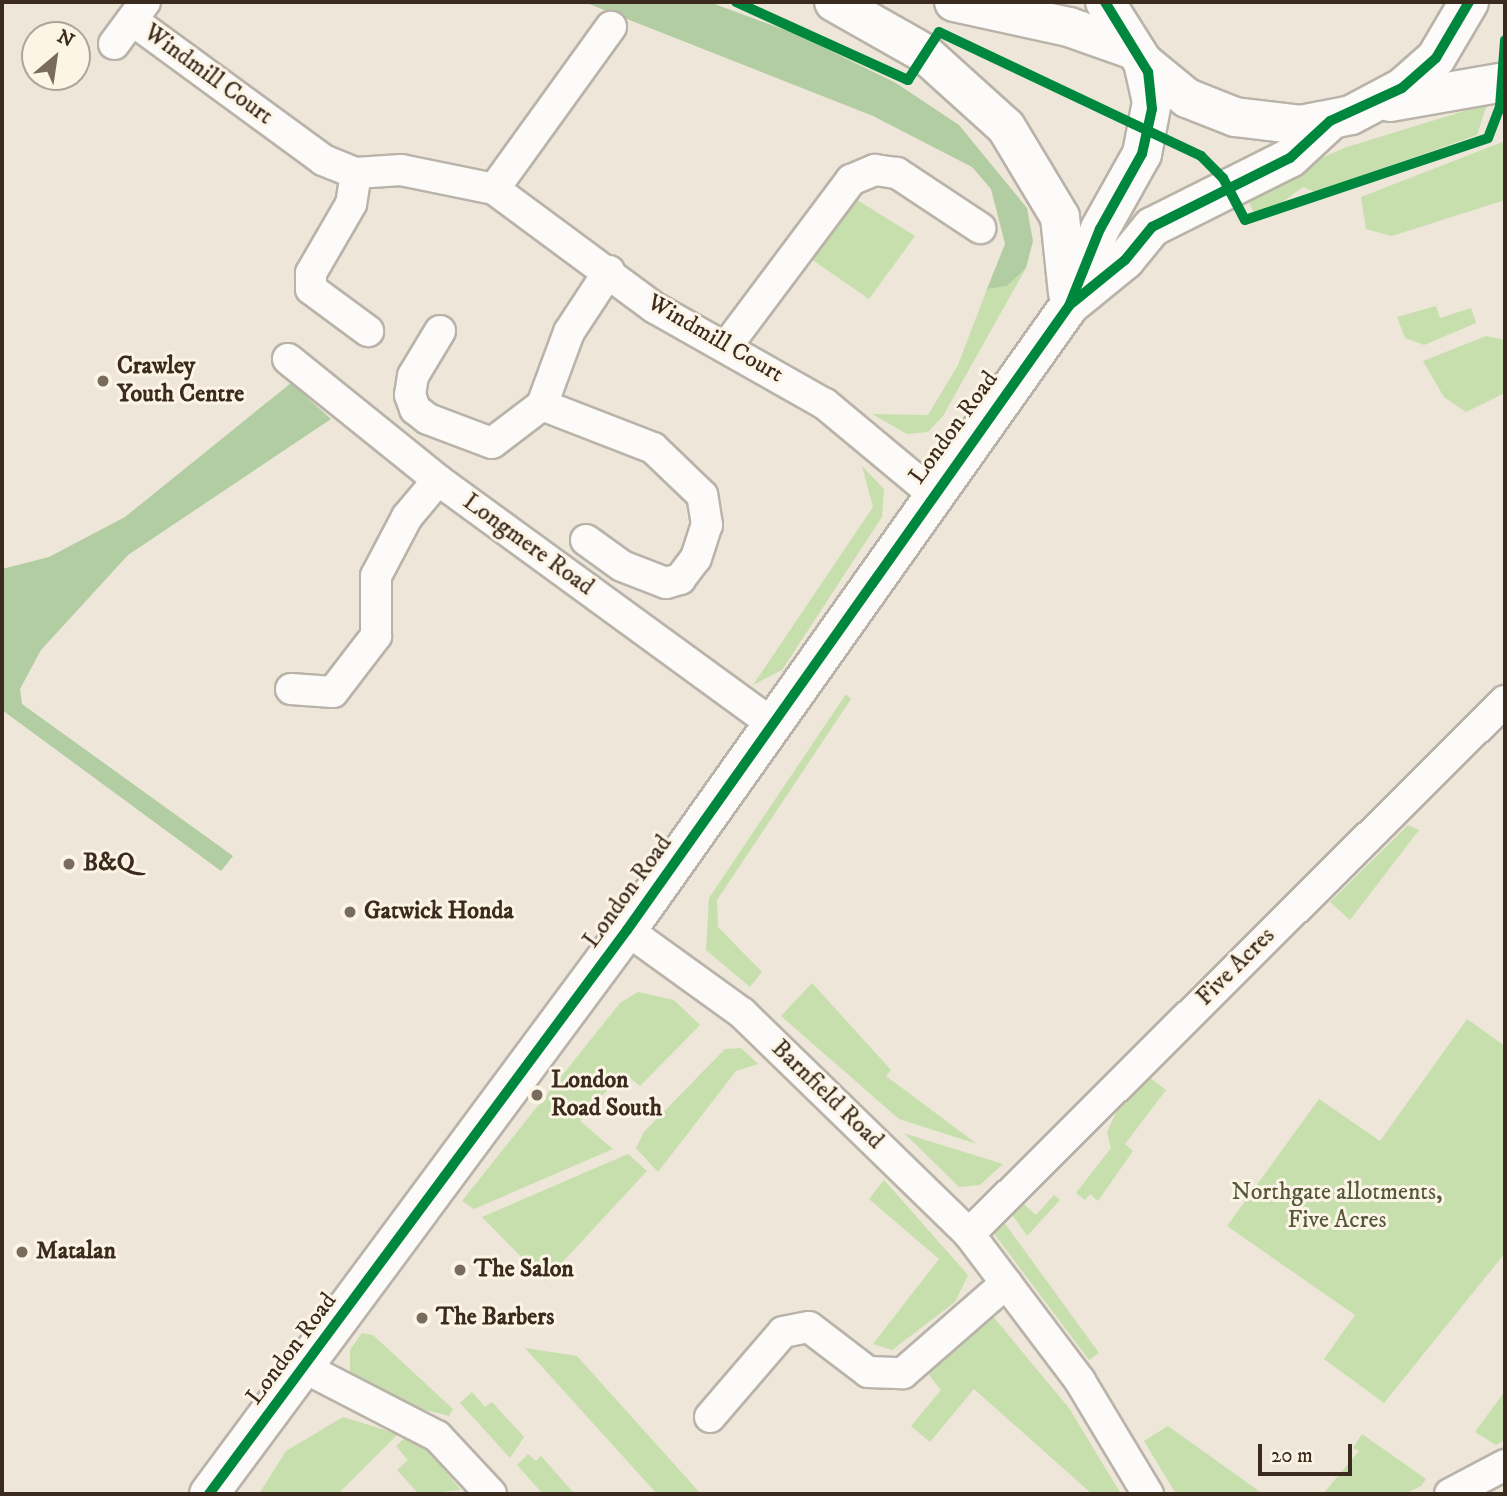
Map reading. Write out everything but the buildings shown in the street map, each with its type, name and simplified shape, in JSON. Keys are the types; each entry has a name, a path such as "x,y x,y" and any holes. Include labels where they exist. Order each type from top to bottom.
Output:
{"main road":[{"path":"834,2 924,53 1006,127 1060,217 1069,306"},
{"path":"954,2 1069,26 1138,56"},
{"path":"1105,2 1138,56 1172,87 1216,111 1273,125 1329,121 1373,106 1505,82"},
{"path":"1373,106 1436,58 1469,2"},
{"name":"London Road","path":"1069,306 1100,229 1142,154 1152,93 1138,56"},
{"name":"London Road","path":"209,1494 305,1368 627,930 932,492 1069,306 1125,260 1152,227 1290,158 1329,121"}],"street":[{"path":"114,44 138,11"},
{"name":"Windmill Court","path":"138,11 323,160 356,173 440,174 494,189 655,308 825,404 932,492"},
{"path":"494,189 611,27"},
{"path":"726,347 851,180 875,170 897,173 980,228"},
{"path":"356,173 351,204 311,273 311,289 369,331"},
{"path":"440,331 413,376 410,395 415,410 428,419 492,443 542,405 569,332 608,271"},
{"name":"Longmere Road","path":"288,359 438,480 772,724"},
{"path":"542,405 653,448 702,495 707,525 680,579 666,583 622,566 586,540"},
{"path":"291,689 333,692 376,635 376,576 407,517 438,480"},
{"name":"Five Acres","path":"969,1234 1505,701"},
{"name":"Barnfield Road","path":"627,930 742,1013 969,1234 1080,1381 1147,1494"},
{"path":"710,1417 783,1332 809,1327 868,1372 903,1373 1006,1283"},
{"path":"305,1368 437,1436 491,1494"},
{"path":"1450,1494 1505,1465"}],"green space":[{"path":"584,2 709,2 796,34 896,83 959,125 1027,208 1033,241 1026,268 1007,286 987,289 1005,244 991,189 972,167 873,116"},
{"path":"1487,104 1477,135 1315,192 1303,187 1277,206 1254,212 1242,191 1347,147"},
{"path":"1505,141 1505,200 1392,236 1366,229 1361,197"},
{"path":"854,198 915,236 869,299 807,256"},
{"path":"1026,268 943,416 928,432 907,434 872,414 928,415 958,365 987,289 1007,286"},
{"path":"1436,306 1440,318 1471,308 1476,323 1424,345 1405,338 1397,317"},
{"path":"1486,336 1505,340 1505,393 1466,412 1444,397 1423,361"},
{"path":"291,383 331,419 128,555 41,650 20,689 22,704 233,856 221,871 2,710 2,569 49,557 125,517"},
{"path":"862,466 884,489 882,517 782,670 753,685 873,507"},
{"path":"846,694 851,699 717,900 718,927 762,972 750,987 706,950 709,898"},
{"path":"1408,825 1419,830 1350,920 1330,902"},
{"path":"812,983 891,1070 886,1076 977,1144 899,1119 781,1016"},
{"path":"638,992 674,1000 700,1025 640,1086 623,1072 580,1121 613,1149 474,1209 462,1201 620,1003"},
{"name":"Northgate allotments, Five Acres","path":"1467,1019 1505,1046 1505,1253 1384,1403 1324,1359 1367,1298 1355,1315 1227,1226 1319,1099 1380,1141"},
{"path":"741,1048 758,1064 736,1071 658,1172 636,1148 644,1132 725,1049"},
{"path":"1148,1076 1166,1090 1125,1144 1133,1151 1098,1201 1090,1194 1085,1200 1076,1193 1111,1148 1107,1132 1121,1102"},
{"path":"904,1133 1003,1164 980,1185 959,1187"},
{"path":"628,1154 647,1171 545,1281 482,1217"},
{"path":"884,1180 968,1275 955,1302 892,1350 873,1344 939,1259 869,1199"},
{"path":"1054,1195 1060,1200 1027,1236 1007,1207 1016,1197 1036,1215"},
{"path":"998,1214 1099,1353 1089,1360 986,1223"},
{"path":"991,1314 1069,1408 1121,1494 1092,1494 974,1389 930,1442 911,1426 941,1390 929,1375 932,1362"},
{"path":"362,1333 373,1335 453,1409 449,1416 382,1399 350,1377 350,1350"},
{"path":"525,1348 577,1356 701,1494 657,1494"},
{"path":"1505,1391 1505,1440 1496,1445 1475,1432"},
{"path":"472,1392 485,1407 492,1402 524,1437 510,1458 460,1403"},
{"path":"343,1417 398,1434 338,1494 259,1494 286,1451"},
{"path":"1168,1426 1263,1494 1176,1494 1144,1441"},
{"path":"1362,1434 1426,1479 1421,1486 1405,1494 1323,1494 1359,1451 1353,1448"},
{"path":"406,1437 427,1450 461,1490 419,1494 397,1470 408,1460 396,1446"},
{"path":"528,1454 536,1461 541,1456 573,1492 543,1494 517,1465"}],"cycle path":[{"path":"736,2 908,80 939,32 1201,156 1223,178 1245,220 1488,138 1500,107 1505,40"},
{"path":"209,1494 627,930 1069,306 1100,229 1142,154 1152,109 1148,72 1105,2"},
{"path":"1072,303 1125,260 1152,227 1290,158 1330,121 1402,88 1436,58 1469,2"}],"place":[{"name":"Crawley Youth Centre","path":"103,381"},
{"name":"B&Q","path":"69,864"},
{"name":"Gatwick Honda","path":"350,912"},
{"name":"London Road South","path":"537,1095"},
{"name":"Matalan","path":"22,1252"},
{"name":"The Salon","path":"460,1270"},
{"name":"The Barbers","path":"422,1318"}]}
